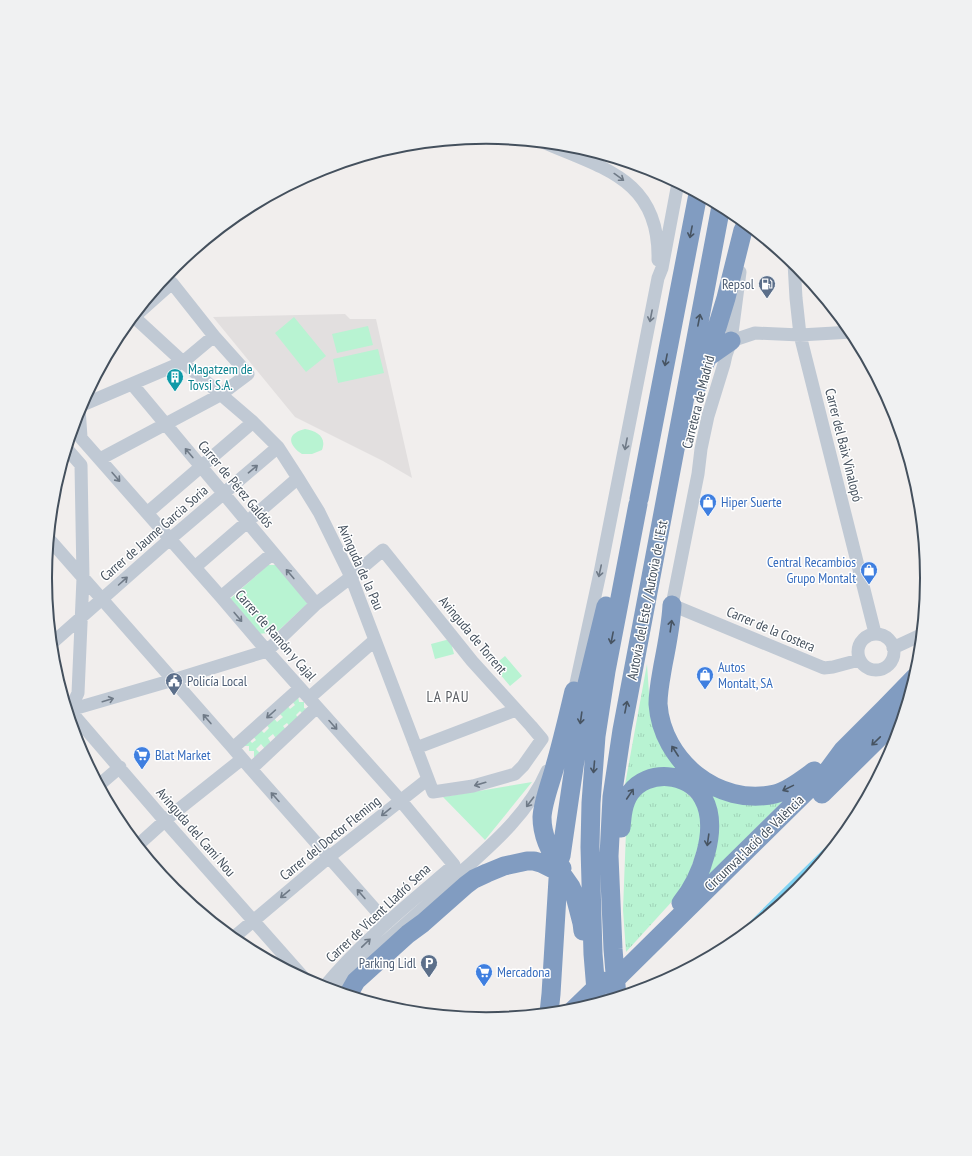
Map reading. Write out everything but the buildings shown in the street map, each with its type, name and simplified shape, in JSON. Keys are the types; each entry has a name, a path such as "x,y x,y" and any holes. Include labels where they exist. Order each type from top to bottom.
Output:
{"highway":[{"name":"Autovía del Este / Autovia de l'Est","path":"596,997 593,962 590,839 596,736 606,671 697,199"},
{"name":"Autovía del Este / Autovia de l'Est","path":"617,992 609,856 612,797 622,730 720,212"},
{"path":"672,468 683,452 700,373 708,357 726,298 742,228"},
{"path":"708,357 731,341"},
{"path":"550,1007 558,867 585,692 619,556 632,534"},
{"path":"672,605 671,624 659,688 658,704 660,718 669,742 683,763 703,780 726,792 749,797 776,794 798,783 843,750"},
{"name":"Circumval·lació de València","path":"598,997 829,769 843,750 906,685"},
{"path":"575,688 542,817 545,837 558,867 574,883 579,891 582,903 582,923 584,936 593,962"},
{"name":"Circumval·lació de València","path":"624,990 660,952 896,721"},
{"path":"582,1001 673,913 687,897 702,866 708,843 708,812 703,797 686,782 674,778 662,776 641,783 631,791 625,802 620,835 609,856"},
{"path":"341,987 356,981 408,934 474,879 504,866 527,862 541,863 558,867"},
{"path":"407,954 406,950 411,938 423,923"}],"street":[{"path":"564,151 606,169 618,176 633,188 642,199 650,212 656,229 658,246 658,278"},
{"path":"339,986 498,838 534,796 552,760 569,700 575,688 602,565 677,189"},
{"name":"Carretera de Madrid","path":"672,605 708,416 731,341 742,258 743,229"},
{"name":"Carrer del Baix Vinalopó","path":"795,273 800,335 875,633"},
{"path":"100,460 220,395 248,374 214,336 172,283 157,296"},
{"name":"Avinguda de la Pau","path":"137,320 220,395 253,422 278,447 298,478 319,512 351,577 428,779"},
{"path":"731,341 755,333 800,335 844,332"},
{"path":"89,403 183,362 214,336"},
{"name":"Carrer de Pérez Galdós","path":"132,384 316,604"},
{"path":"147,513 253,422"},
{"name":"Carrer de Ramón y Cajal","path":"77,433 222,597 267,651 401,801 454,864"},
{"name":"Carrer de Jaume Garcia Soria","path":"57,640 170,539 278,447"},
{"path":"71,453 81,465 83,578 78,693 71,704"},
{"path":"195,567 298,478"},
{"path":"54,544 387,923"},
{"name":"Avinguda de Torrent","path":"351,577 382,550 472,661 542,739 523,766 515,774 473,786 433,792 428,779"},
{"path":"222,597 273,553"},
{"path":"72,707 173,680 267,651 316,604 351,577"},
{"name":"Carrer de la Costera","path":"672,605 824,668 859,660"},
{"path":"869,634 882,634 892,642 893,648 893,658 890,664 881,670 868,669 859,660 857,655 857,649 860,643 869,634"},
{"path":"893,648 916,638"},
{"path":"142,842 165,821 246,764 313,703 375,640"},
{"path":"233,748 300,688"},
{"path":"416,748 516,710"},
{"name":"Avinguda del Camí Nou","path":"74,715 252,921 294,967"},
{"path":"82,737 89,744 108,754"},
{"path":"103,782 120,767"},
{"name":"Carrer del Doctor Fleming","path":"238,934 428,779"},
{"name":"Carrer de Vicent Lladró Sena","path":"336,985 338,970 387,923 454,864"}],"shaded area":[{"path":"345,314 350,319 376,319 412,478 383,461 295,417 213,317"}],"green space":[{"path":"294,317 326,356 306,372 275,333"},
{"path":"368,326 373,345 337,353 332,334"},
{"path":"378,349 384,373 338,383 333,359"},
{"path":"305,429 320,435 323,442 322,450 312,454 302,454 295,448 291,440 293,435 298,431"},
{"path":"268,565 277,565 309,602 277,632 258,634 230,599"},
{"path":"450,639 454,654 435,659 431,644"},
{"path":"505,656 522,676 510,686 493,666"},
{"path":"647,664 650,708 699,783 779,798 782,802 707,877 698,783 624,790"},
{"path":"298,696 299,702 304,702 304,708 308,709 305,716 300,711 296,715 300,720 291,728 287,723 283,726 287,731 277,740 273,734 268,738 271,743 265,749 261,744 256,749 261,754 254,757 254,751 249,751 249,746 244,746 248,738 252,743 256,740 252,735 259,728 264,733 269,728 265,723 273,717 277,722 283,717 278,712 287,705 290,709 295,705 291,700"},
{"path":"532,782 485,840 443,797"},
{"path":"678,785 699,805 702,835 687,881 676,897 626,952 623,910 626,831 633,797 647,787"}],"water":[{"path":"827,845 793,885 748,924"}],"place":[{"name":"Repsol","path":"767,299"},
{"name":"Magatzem de Tovsi S.A.","path":"175,392"},
{"name":"Hiper Suerte","path":"708,517"},
{"name":"Central Recambios Grupo Montalt","path":"869,585"},
{"name":"Autos Montalt, SA","path":"705,690"},
{"name":"Policía Local","path":"174,696"},
{"name":"Blat Market","path":"142,770"},
{"name":"Parking Lidl","path":"429,978"},
{"name":"Mercadona","path":"484,987"}],"district":[{"name":"LA PAU","path":"448,697"}]}
